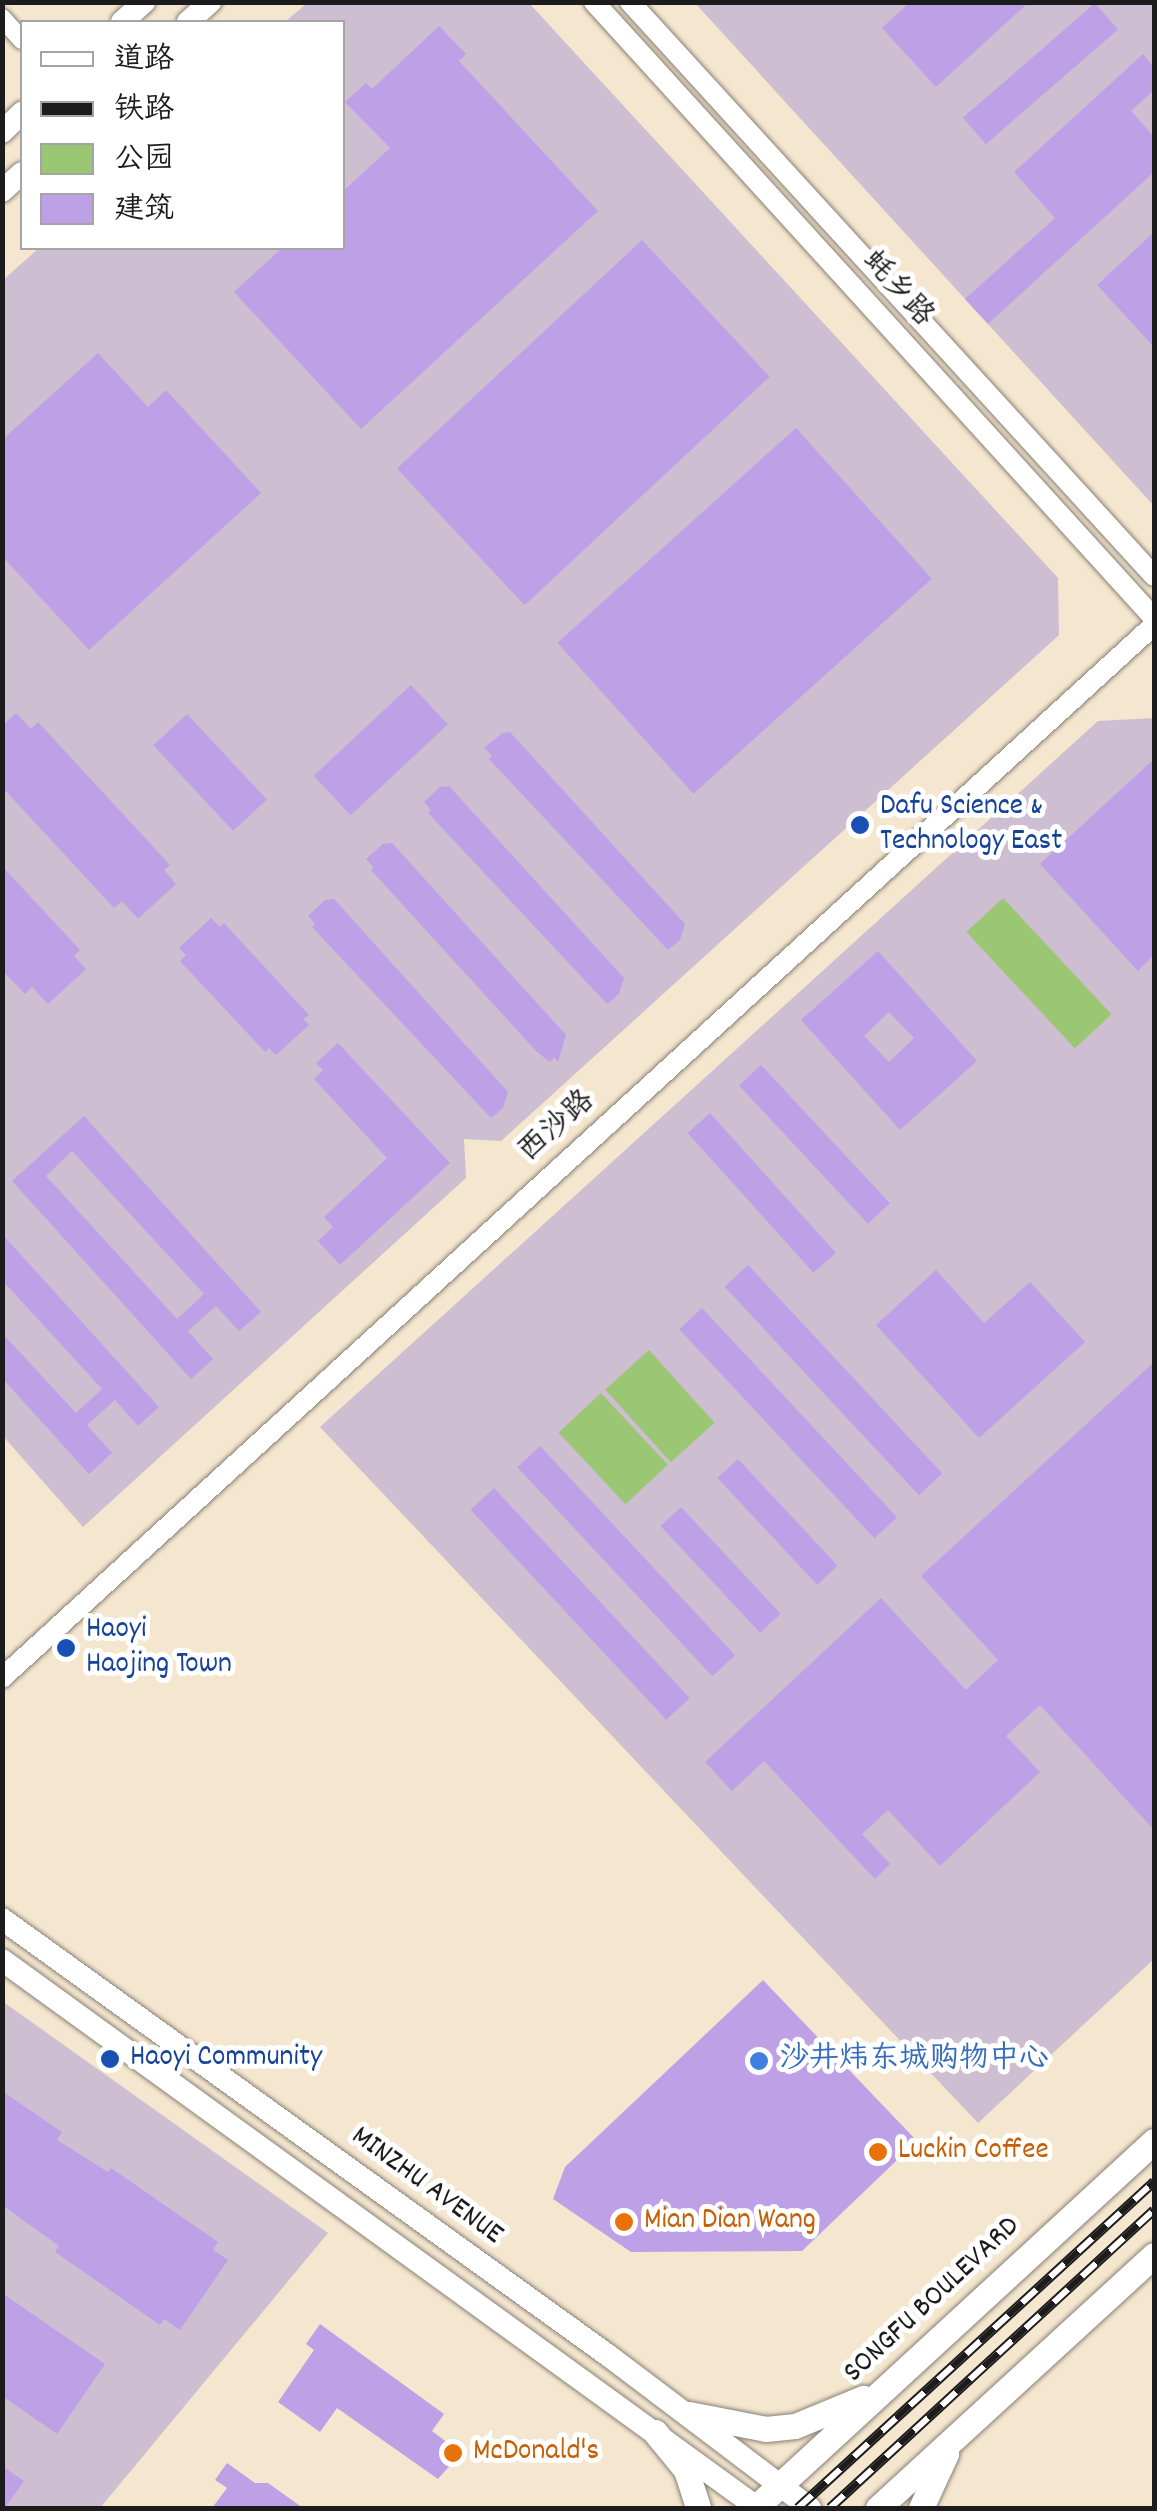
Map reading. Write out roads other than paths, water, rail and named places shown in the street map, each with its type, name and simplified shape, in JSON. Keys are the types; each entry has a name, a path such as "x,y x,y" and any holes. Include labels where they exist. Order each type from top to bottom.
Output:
{"main road":[{"path":"124,20 144,2"},
{"path":"190,20 210,2"},
{"name":"MINZHU AVENUE","path":"2,1920 688,2414 810,2508"},
{"name":"MINZHU AVENUE","path":"2,1960 756,2508"},
{"name":"SONGFU BOULEVARD","path":"756,2508 1154,2140"},
{"path":"878,2508 1154,2255"},
{"path":"688,2414 766,2429 795,2426 852,2404 894,2381"},
{"path":"655,2432 686,2470 698,2508"},
{"path":"920,2508 955,2438"}],"street":[{"name":"蚝乡路","path":"594,2 1154,621"},
{"name":"蚝乡路","path":"630,2 1154,576"},
{"path":"2,18 20,38"},
{"name":"西沙路","path":"2,1678 1154,621"}],"railway":[{"path":"798,2508 1154,2182"},
{"path":"830,2508 1154,2210"}],"place":[{"name":"Dafu Science & Technology East","path":"860,825"},
{"name":"Haoyi Haojing Town","path":"66,1648"},
{"name":"Haoyi Community","path":"110,2059"},
{"name":"沙井炜东城购物中心","path":"759,2061"},
{"name":"Luckin Coffee","path":"878,2152"},
{"name":"Mian Dian Wang","path":"624,2222"},
{"name":"McDonald's","path":"453,2453"}]}
